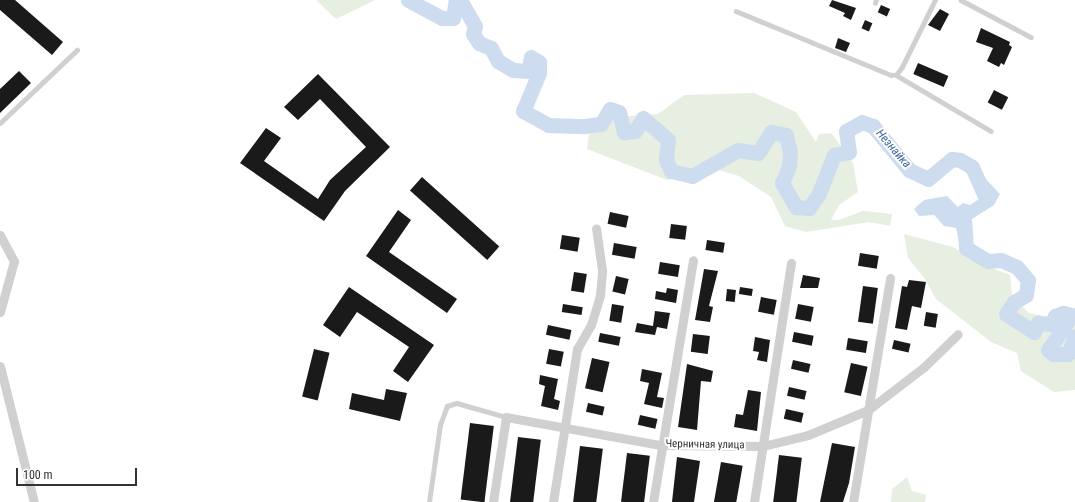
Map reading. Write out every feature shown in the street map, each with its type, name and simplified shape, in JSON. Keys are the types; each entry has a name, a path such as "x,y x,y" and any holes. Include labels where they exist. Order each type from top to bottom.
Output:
{"street":[{"path":"553,502 577,349 591,325 600,295 602,270 596,228"},
{"path":"0,235 14,261 0,312"},
{"path":"653,502 660,445 693,260"},
{"path":"754,502 791,263"},
{"path":"853,502 890,278"},
{"name":"Черничная улица","path":"506,417 564,430 660,445 763,446 808,435 868,410 924,367 958,334"},
{"path":"0,366 34,502"},
{"path":"493,502 506,417"}],"lane":[{"path":"896,75 935,0"},
{"path":"960,0 1031,37"},
{"path":"736,11 891,75 896,75 991,131"},
{"path":"0,123 77,50"},
{"path":"429,502 440,425 447,406 457,403 506,417"}],"shaded area":[{"path":"316,0 375,0 336,19"},
{"path":"754,93 796,112 816,142 819,134 831,133 853,163 858,192 839,205 831,220 839,220 863,211 892,214 890,226 869,222 806,232 785,226 771,197 739,176 715,169 667,180 587,149 591,119 658,114 684,95"},
{"path":"904,234 953,247 981,264 1010,275 1012,296 1029,313 1075,323 1075,390 1054,392 1021,371 1017,353 991,342 936,299 925,279 908,258"},
{"path":"907,477 912,491 926,495 925,502 891,502 892,489"}],"water":[{"path":"981,174 1000,194 994,205 972,219 967,235 959,242 956,228 944,226 934,215 919,216 914,209 924,200 947,196 958,207 963,203 970,205 979,199 974,175"}],"building":[{"path":"0,0 15,0 63,42 52,55 0,10"},
{"path":"832,0 856,8 851,20 843,16 845,13 829,6"},
{"path":"881,5 890,9 887,16 878,12"},
{"path":"940,9 949,14 940,31 928,25"},
{"path":"865,20 872,23 869,31 861,28"},
{"path":"981,28 1010,42 1009,45 1012,47 1004,65 1001,63 999,67 987,61 993,48 976,42"},
{"path":"838,38 850,43 846,52 835,48"},
{"path":"918,63 948,76 944,87 913,74"},
{"path":"19,71 31,83 0,113 0,89"},
{"path":"318,74 390,147 345,191 324,221 240,163 266,128 281,138 264,161 318,199 330,180 366,147 320,99 298,120 284,107"},
{"path":"994,90 1008,97 1002,110 988,102"},
{"path":"422,177 499,247 487,260 410,190"},
{"path":"398,210 411,220 389,252 457,299 447,313 366,256"},
{"path":"610,212 629,216 626,228 608,224"},
{"path":"671,224 687,226 685,240 669,238"},
{"path":"562,235 580,238 578,252 560,249"},
{"path":"707,240 725,243 723,253 705,250"},
{"path":"614,243 637,247 635,259 612,255"},
{"path":"860,253 879,256 877,269 858,266"},
{"path":"660,262 680,265 678,277 658,274"},
{"path":"704,269 718,271 709,306 713,307 710,322 695,320"},
{"path":"574,272 587,274 584,293 571,291"},
{"path":"803,275 820,278 818,288 800,288"},
{"path":"616,276 629,279 625,295 612,292"},
{"path":"909,280 926,282 921,308 912,306 907,330 895,328 902,286 907,287"},
{"path":"863,286 878,288 873,324 858,322"},
{"path":"349,287 434,345 408,382 393,371 409,347 357,312 340,337 323,325"},
{"path":"740,287 753,289 752,296 739,294"},
{"path":"667,288 678,290 676,303 655,299 656,291 666,293"},
{"path":"727,289 736,290 735,302 726,301"},
{"path":"761,297 777,300 774,315 758,312"},
{"path":"563,304 583,307 582,315 562,312"},
{"path":"612,304 624,306 621,323 609,321"},
{"path":"798,304 814,307 811,322 795,319"},
{"path":"655,311 670,313 667,329 657,327 655,335 635,332 637,323 653,326"},
{"path":"926,312 938,314 936,328 924,326"},
{"path":"548,325 571,330 569,340 546,335"},
{"path":"794,332 814,336 812,346 792,342"},
{"path":"600,333 621,337 619,346 598,342"},
{"path":"693,334 710,336 708,354 691,352"},
{"path":"755,337 770,340 767,362 757,360 759,352 753,351"},
{"path":"848,338 868,341 866,353 846,350"},
{"path":"894,340 911,344 909,353 892,349"},
{"path":"314,349 330,353 318,400 302,397"},
{"path":"549,349 564,352 561,367 546,364"},
{"path":"592,358 610,362 603,392 585,388"},
{"path":"793,360 811,364 809,373 791,369"},
{"path":"851,363 868,367 861,396 844,392"},
{"path":"687,364 713,371 711,382 701,381 697,430 678,427"},
{"path":"642,369 662,373 657,397 664,398 662,408 644,404 649,383 640,381"},
{"path":"540,375 558,379 554,399 560,401 558,410 541,406 545,386 539,384"},
{"path":"789,387 807,391 805,400 787,396"},
{"path":"386,389 407,393 400,421 349,409 352,393 384,400"},
{"path":"748,390 761,392 757,431 734,427 736,414 743,415"},
{"path":"588,403 605,407 603,416 586,412"},
{"path":"786,409 804,413 801,423 784,419"},
{"path":"640,415 658,419 655,429 638,425"},
{"path":"470,423 494,426 484,502 461,499"},
{"path":"518,437 541,440 533,502 510,502"},
{"path":"832,443 855,447 849,483 843,502 820,502"},
{"path":"580,446 603,449 596,502 573,502"},
{"path":"627,453 650,456 644,502 621,502"},
{"path":"779,455 802,458 796,502 773,502"},
{"path":"677,457 700,461 694,502 672,502"},
{"path":"721,462 743,466 736,502 714,502"}],"waterway":[{"name":"Незнайка","path":"408,0 442,18 453,18 456,0"},
{"name":"Незнайка","path":"460,0 475,26 473,34 479,43 491,48 498,61 513,70 528,71 531,57 539,62 539,73 523,111 548,125 584,126 601,124 610,109 619,112 624,132 635,131 643,118 668,140 666,160 671,171 692,176 738,150 758,153 771,132 786,135 790,152 789,166 782,183 796,207 809,208 819,193 834,155 849,152 846,131 862,122 873,126 909,170 928,179 952,159 960,160 972,167 984,194"},
{"name":"Незнайка","path":"964,219 966,248 988,261 1001,260 1017,267 1028,280 1026,295 1014,302 1006,314 1034,332 1038,323 1051,324 1055,316 1063,313 1072,315 1048,350 1053,354 1068,354 1075,336"}]}
